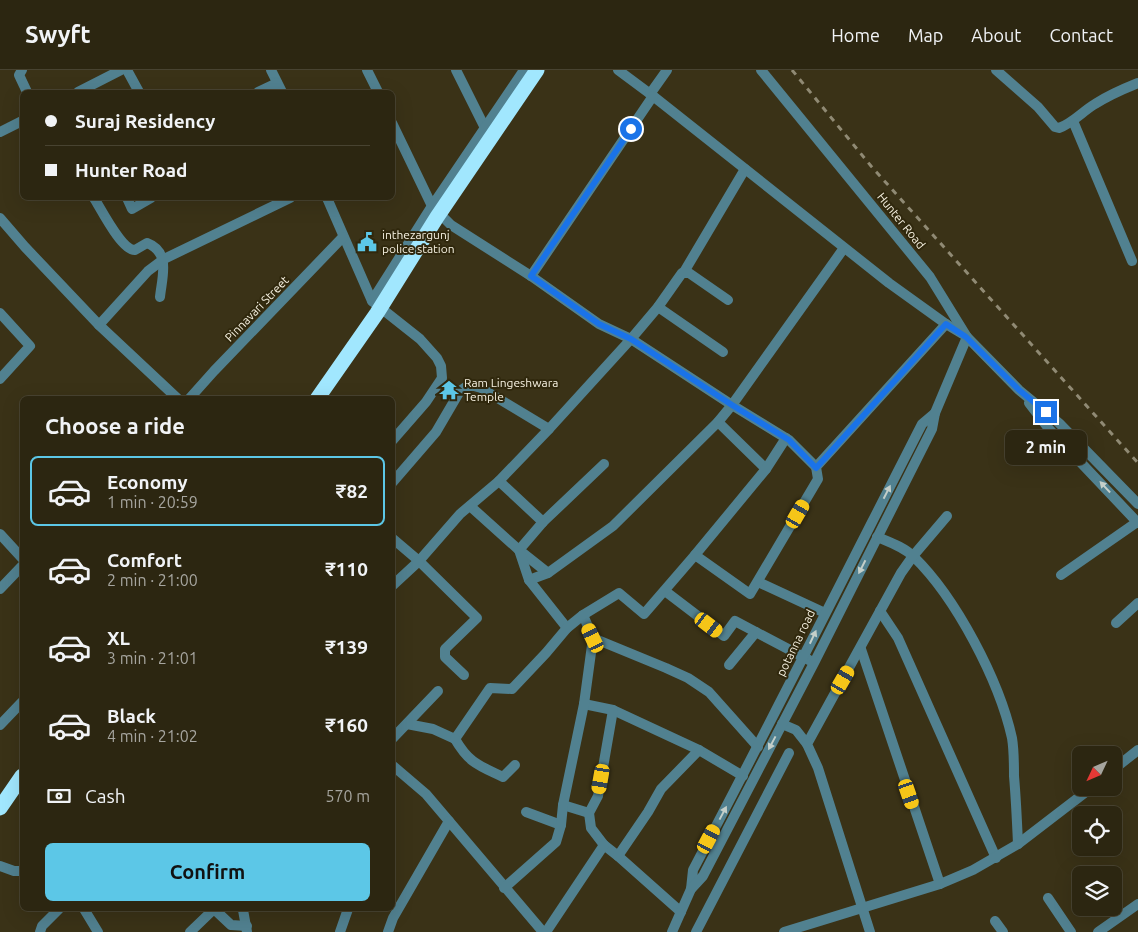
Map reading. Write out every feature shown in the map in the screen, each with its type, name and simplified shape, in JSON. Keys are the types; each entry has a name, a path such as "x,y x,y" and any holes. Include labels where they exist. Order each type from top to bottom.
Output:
{"highway":[{"path":"319,396 377,313 437,217 537,70"},
{"path":"0,808 20,779"}],"street":[{"path":"22,70 19,75 26,90"},
{"path":"82,90 121,70"},
{"path":"127,70 138,90"},
{"path":"271,70 279,88"},
{"path":"367,70 377,90"},
{"path":"456,70 484,126"},
{"path":"372,301 484,126 524,70"},
{"path":"618,70 844,248 970,341"},
{"path":"531,276 667,70"},
{"name":"Hunter Road","path":"761,70 930,277 970,341 1019,390 1059,422 1137,501"},
{"path":"996,70 1038,107 1055,127 1059,128 1073,121 1094,104 1117,91 1138,83"},
{"path":"1073,121 1132,261"},
{"path":"0,132 20,122"},
{"path":"395,129 432,206 451,225 531,276 599,324 631,339 786,438 816,468 818,479 750,594 695,555"},
{"path":"395,583 418,561 460,514 499,481 631,339 684,272 745,169"},
{"path":"95,200 120,239 128,248 135,250 147,244 156,246 164,259 160,297"},
{"path":"128,200 132,209 148,200"},
{"path":"99,325 148,271 164,259 286,200"},
{"path":"328,200 372,301 420,339 437,358 441,366 442,378 426,402 395,438"},
{"path":"0,218 99,325 175,396"},
{"name":"Pinnavari Street","path":"192,396 343,237"},
{"path":"529,580 548,573 613,526 718,422 844,248"},
{"path":"684,272 689,273 728,300"},
{"path":"658,307 723,352"},
{"path":"0,313 30,346 0,378"},
{"path":"816,468 946,324"},
{"name":"potanna road","path":"691,889 703,876 789,727 814,663 884,539 932,429 935,413 970,341"},
{"path":"395,480 436,432 460,391 467,386 481,388 549,429"},
{"name":"Hunter Road","path":"1019,390 1049,429 1138,522"},
{"name":"potanna road","path":"672,932 691,889 693,870 758,747 922,424 935,413"},
{"path":"718,422 766,469"},
{"path":"455,738 490,688 512,689 567,628 582,615 620,593 644,614 766,469 786,438"},
{"path":"519,550 543,522 604,464"},
{"path":"499,481 543,522"},
{"path":"470,506 548,573"},
{"path":"807,744 861,649 880,611 913,556 947,516"},
{"path":"1061,575 1138,522"},
{"path":"0,534 20,556"},
{"path":"884,539 913,556 947,597 974,642 1006,713 1012,741 1018,844"},
{"path":"395,541 477,618 445,649 445,657 464,675"},
{"path":"519,550 529,580 567,628"},
{"path":"0,589 20,568"},
{"path":"758,582 825,613"},
{"path":"665,591 724,636 735,621 814,663"},
{"path":"1116,623 1138,603"},
{"path":"880,611 898,638 996,858"},
{"path":"504,888 556,842 561,825 563,805 584,704 593,638 582,615"},
{"path":"728,665 756,632"},
{"path":"593,638 688,678 709,692 758,747"},
{"path":"861,649 940,884"},
{"path":"395,736 438,692"},
{"path":"0,725 20,704"},
{"path":"584,704 613,710 699,750 742,776"},
{"path":"613,710 598,796 589,813 591,828 604,845 681,912"},
{"path":"407,724 433,729 455,738 463,753 474,764 503,776 515,765"},
{"path":"789,727 807,744 818,768 870,932"},
{"path":"618,856 648,812 660,789 699,750"},
{"path":"1122,763 1138,750"},
{"path":"696,932 789,753"},
{"path":"395,768 426,794 504,888 545,932 604,845"},
{"path":"784,932 940,884 996,858 1018,844 1081,796"},
{"path":"563,805 589,813"},
{"path":"526,812 561,825"},
{"path":"388,932 393,918 449,821"},
{"path":"0,866 20,871"},
{"path":"1048,898 1070,932"},
{"path":"1098,932 1138,904"},
{"path":"40,932 42,926 57,911"},
{"path":"85,911 98,932"},
{"path":"190,932 212,911"},
{"path":"216,911 231,925 247,929 243,911"},
{"path":"340,932 347,911"},
{"path":"995,921 1003,932"}],"railway":[{"path":"792,70 871,166 1138,463"}],"place":[{"name":"inthezargunj police station","path":"367,242"},
{"name":"Ram Lingeshwara Temple","path":"449,390"}],"route":[{"path":"631,129 531,276 599,324 631,339 789,440 816,468 946,324 966,337 1019,390 1046,412"}]}
